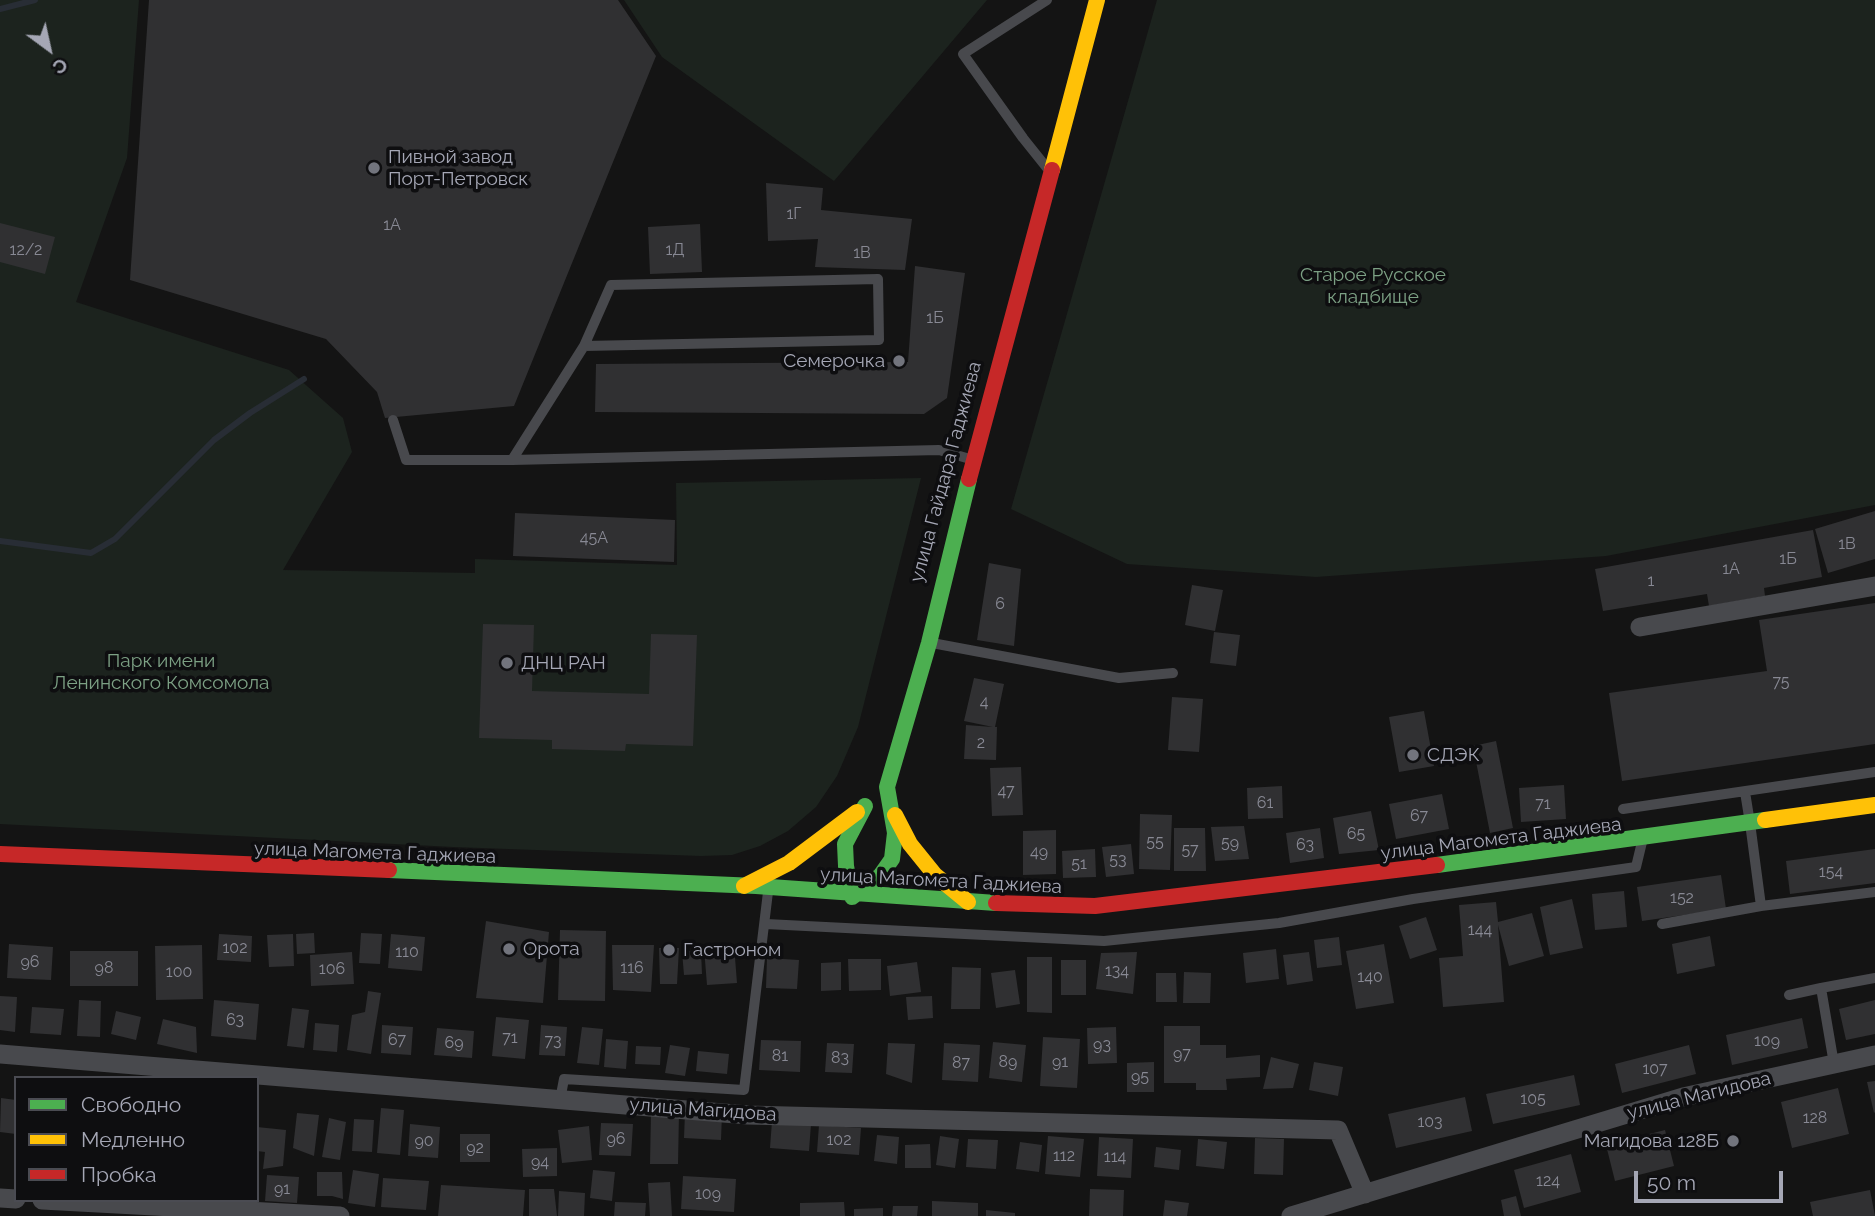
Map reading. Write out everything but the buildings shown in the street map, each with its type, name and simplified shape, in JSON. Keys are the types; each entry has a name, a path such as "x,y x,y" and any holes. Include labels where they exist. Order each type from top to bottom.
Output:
{"main road":[{"name":"улица Гайдара Гаджиева","path":"744,886 789,863 865,806 884,786 926,643 971,459 1095,0"},
{"name":"улица Гайдара Гаджиева","path":"892,811 887,787 1049,170"},
{"path":"865,806 845,844 846,866 853,895 885,871 892,858 892,811"},
{"name":"улица Магомета Гаджиева","path":"0,857 744,886 970,905 1095,910 1642,842 1875,807"},
{"path":"892,811 910,844 935,875 968,902"},
{"name":"улица Магомета Гаджиева","path":"0,857 1095,906 1751,826"}],"street":[{"path":"1640,627 1875,586"},
{"name":"улица Магидова","path":"0,1054 748,1115 1338,1129 1365,1194"},
{"name":"улица Магидова","path":"1291,1216 1683,1097 1875,1055"},
{"path":"79,1202 340,1216"}],"lane":[{"path":"1047,0 963,54 1049,170"},
{"path":"512,460 584,346 611,285 878,279 879,340 584,346"},
{"path":"393,420 407,460 940,450 971,459"},
{"path":"926,643 1119,678 1173,673"},
{"path":"1623,809 1875,772"},
{"path":"1745,792 1761,906"},
{"path":"766,924 1104,941 1279,923 1413,899 1636,867 1642,842"},
{"path":"560,1100 564,1079 744,1090 768,892"},
{"path":"1662,924 1761,906 1875,892"},
{"path":"1789,995 1875,978"},
{"path":"1821,988 1834,1064"}],"green space":[{"name":"Парк имени Ленинского Комсомола","path":"0,0 139,0 127,158 76,302 289,370 343,418 352,452 283,570 475,573 475,559 677,565 676,483 921,478 858,727 837,776 816,807 788,831 760,846 732,855 701,856 453,847 0,824"},
{"path":"624,0 987,0 834,181 662,57"},
{"name":"Старое Русское кладбище","path":"1157,0 1875,0 1875,505 1606,556 1316,577 1127,564 1011,509"}],"waterway":[{"path":"0,9 35,0"},
{"path":"0,541 91,553 115,539 214,440 250,413 304,379"}],"traffic: fast":[{"path":"865,806 845,844 852,897 880,876 892,859 895,833 887,787 929,643 969,479"},
{"path":"1437,865 1765,820"},
{"path":"389,870 756,886 996,903"}],"traffic: slow":[{"path":"1052,170 1097,0"},
{"path":"1765,820 1875,805"},
{"path":"744,886 789,863 857,812"},
{"path":"895,815 910,844 935,875 968,902"}],"traffic: jam":[{"path":"969,479 1052,170"},
{"path":"0,854 389,870"},
{"path":"996,903 1095,906 1437,865"}],"place":[{"name":"Пивной завод Порт-Петровск","path":"374,168"},
{"name":"Семерочка","path":"899,361"},
{"name":"ДНЦ РАН","path":"507,663"},
{"name":"СДЭК","path":"1413,755"},
{"name":"Орота","path":"509,949"},
{"name":"Гастроном","path":"669,950"},
{"name":"Магидова 128Б","path":"1733,1141"}]}
